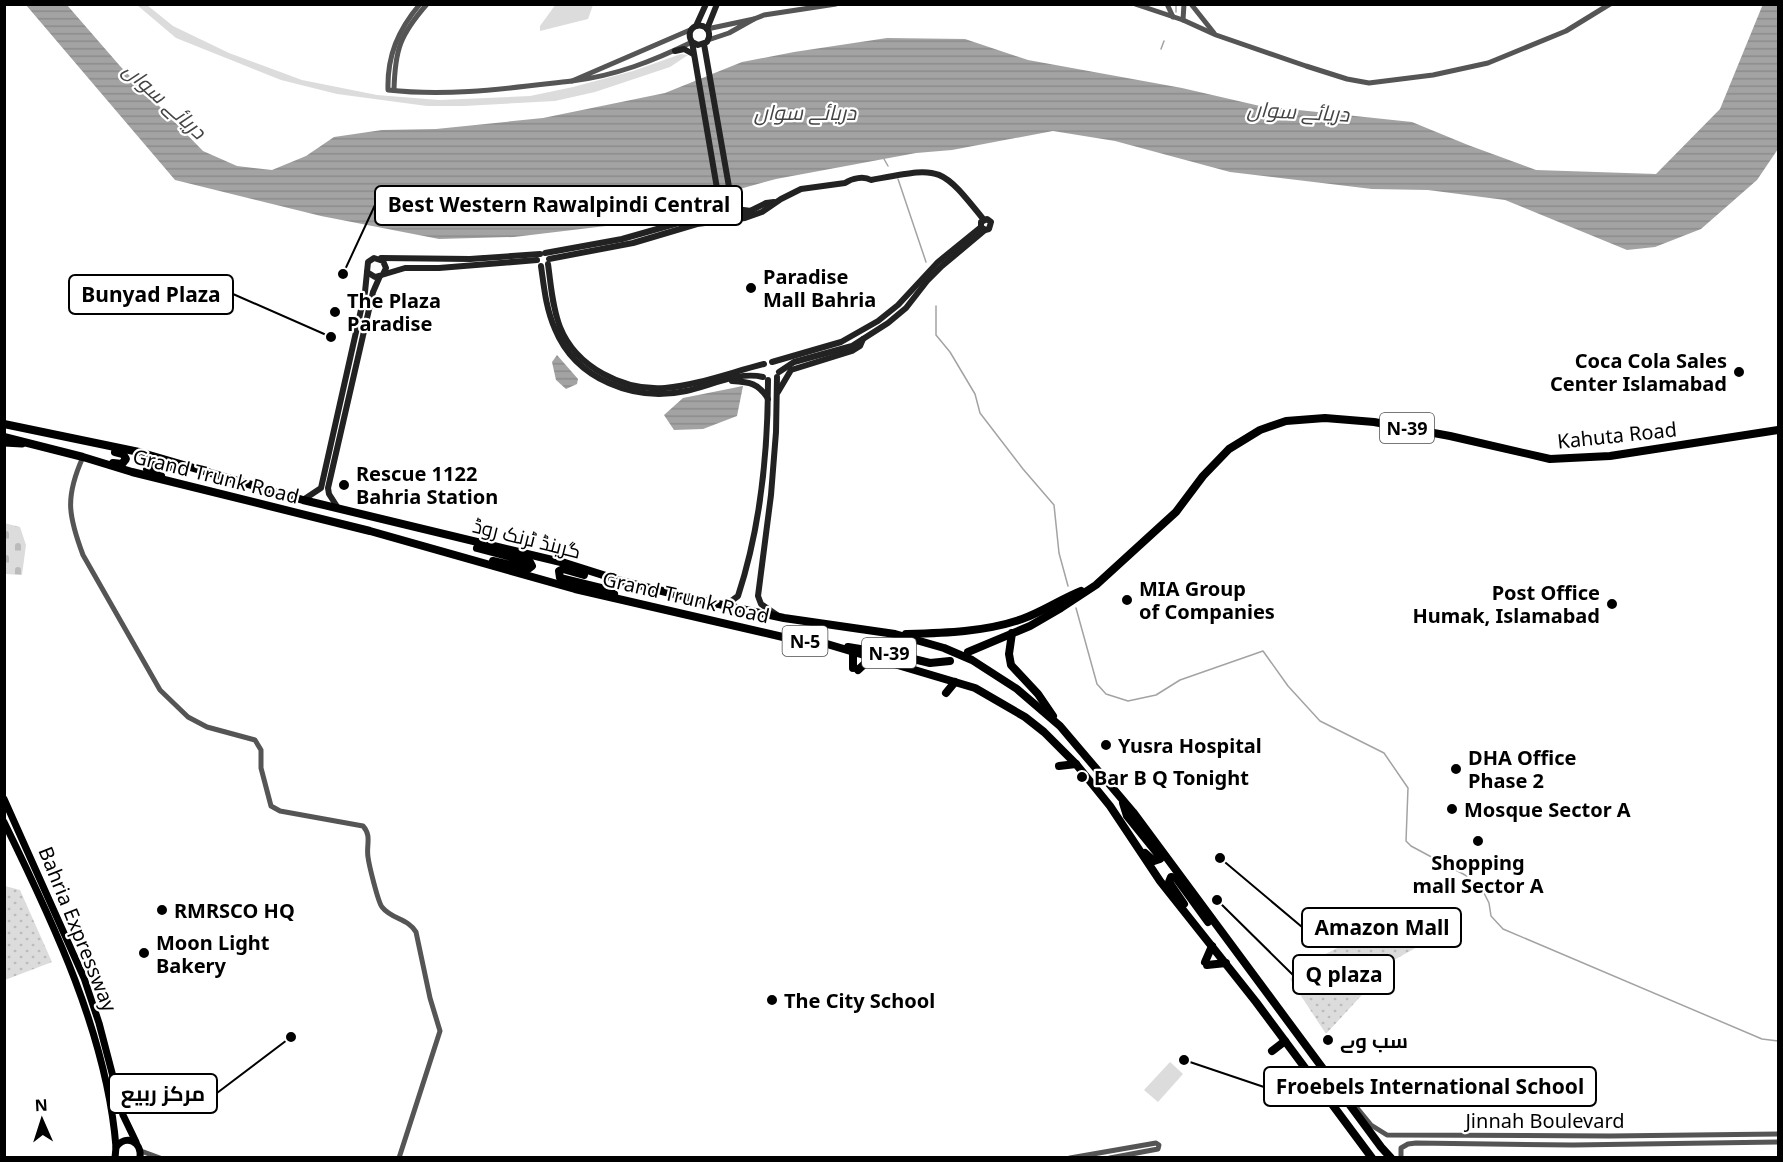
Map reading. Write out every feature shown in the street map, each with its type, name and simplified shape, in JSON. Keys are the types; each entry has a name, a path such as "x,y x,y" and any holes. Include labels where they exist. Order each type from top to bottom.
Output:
{"highway":[{"name":"Kahuta Road","path":"968,652 1061,608 1095,585 1176,512 1203,476 1229,449 1260,430 1286,421 1325,418 1374,422 1550,459 1610,456 1779,430"},
{"name":"گرینڈ ٹرنک روڈ","path":"4,424 139,452 303,500 565,563 625,582 784,618 895,634 944,648 972,660 1017,689 1060,726"},
{"name":"N-5","path":"4,437 34,445"},
{"path":"74,439 123,454 126,459 124,463 119,464 94,460"},
{"name":"Grand Trunk Road","path":"34,445 452,554 543,580 800,640 827,644 955,681 998,700 1026,717 1076,764 1110,806 1160,881 1226,963 1372,1158"},
{"path":"176,483 147,469 148,464 210,473"},
{"path":"452,554 475,556 528,569 532,566 530,562 477,548 460,538"},
{"path":"623,599 605,590 560,578 558,574 563,569 605,580 625,582"},
{"name":"Kahuta Road","path":"895,634 940,633 1023,619 1062,598 1095,585"},
{"path":"1012,633 1009,654 1011,665 1038,694 1060,726"},
{"name":"N-39","path":"827,644 897,655 930,663 950,661"},
{"path":"852,652 855,669 871,658"},
{"path":"946,693 955,681"},
{"name":"N-5","path":"1060,726 1122,799 1332,1083 1391,1158"},
{"path":"1059,766 1076,764"},
{"path":"1110,806 1144,851 1157,862 1160,859 1158,855 1127,816 1122,799"},
{"path":"1202,933 1200,925 1169,882 1171,877 1176,878 1211,925 1219,929"},
{"path":"1212,946 1206,964 1226,963"},
{"path":"1272,1051 1285,1041"}],"main road":[{"path":"303,500 321,488 363,303 368,262 377,258 543,259 701,217 717,210 720,202 692,42 689,37 706,4"},
{"path":"707,29 717,4"},
{"path":"693,28 703,26 710,34 706,42 706,56 731,201 736,208 751,211"},
{"path":"692,42 698,45 706,42"},
{"path":"675,51 688,50 693,56"},
{"path":"367,272 373,277 405,268 439,268 543,259 633,243 696,224 740,220 762,212 775,202 801,189 845,183 849,180 867,177 871,180 916,171 933,172 951,181 984,220 981,222 983,229"},
{"path":"701,217 728,218 746,214 766,203 775,202"},
{"path":"543,259 546,301 557,333 573,356 597,377 622,389 652,394 686,391 749,375 766,378 778,374 790,364 842,350 863,339 896,316 942,266 983,229"},
{"path":"543,259 562,330 584,359 609,377 629,384 663,388 772,362 841,342 878,321 898,305 938,262 983,229"},
{"path":"338,508 328,488 373,292 385,264 377,258"},
{"path":"776,395 791,370 852,351 860,346 863,339"},
{"path":"772,362 776,365 778,374 771,495 758,596 764,607 784,618"},
{"path":"726,605 738,596 754,538 765,465 768,399 766,378 761,370 764,364"},
{"path":"726,380 755,384 762,389 768,399"},
{"path":"4,443 34,445"},
{"name":"Bahria Expressway","path":"4,799 84,978 99,1023 123,1115 140,1154"},
{"name":"Bahria Expressway","path":"4,822 35,887 84,1005 103,1071 112,1117 116,1147 115,1158"},
{"path":"116,1147 122,1141 136,1142"}],"street":[{"path":"391,90 391,54 396,39 420,4"},
{"path":"391,90 400,41 427,4"},
{"path":"706,42 764,15 836,4"},
{"path":"1135,4 1347,80 1370,83 1432,75 1488,63 1566,31 1610,4"},
{"path":"1148,8 1152,8 1154,4"},
{"path":"1167,4 1173,16"},
{"path":"1183,20 1184,4"},
{"path":"1191,4 1215,34"},
{"path":"707,29 754,19"},
{"path":"572,81 693,28"},
{"path":"391,90 450,94 594,78 631,68 692,42"},
{"path":"83,457 70,496 69,511 75,532 83,555 160,690 188,717 207,727 255,740 261,750 261,768 271,806 280,811 363,826 369,836 367,855 382,908 413,925 440,1031 399,1158"},
{"name":"Jinnah Boulevard","path":"1332,1083 1378,1131 1388,1135 1779,1134"},
{"path":"1439,1135 1444,1143"},
{"path":"1610,1136 1610,1144"},
{"name":"Jinnah Boulevard","path":"1401,1158 1401,1148 1408,1144 1779,1142"},
{"path":"1070,1158 1156,1143 1159,1145 1158,1149 1110,1158"},
{"path":"140,1154 160,1158"}],"green space":[{"path":"556,4 593,5 588,19 540,31 540,26"},
{"path":"137,5 147,5 173,26 229,53 302,80 377,95 439,100 530,96 633,71 681,54 688,55 670,67 595,92 555,101 427,106 337,94 281,80 176,38"},
{"path":"4,523 20,527 26,545 22,575 5,574"},
{"path":"5,886 20,890 52,962 5,980"},
{"path":"1382,908 1433,909 1435,937 1394,960 1326,1034 1290,979 1308,963 1390,921"},
{"path":"1170,1062 1183,1074 1158,1102 1144,1090"}],"water":[{"name":"دریائے سواں","path":"1763,4 1778,5 1778,149 1757,180 1701,229 1655,247 1627,250 1505,200 1428,190 1372,189 1230,172 1115,141 1053,131 776,179 606,226 514,237 439,239 321,216 175,180 26,5 67,5 120,66 203,151 237,166 272,170 306,156 334,137 382,130 436,129 543,118 665,93 742,62 887,38 965,39 1028,60 1182,88 1260,106 1412,122 1536,170 1656,174 1720,109"},
{"path":"557,355 578,379 577,384 566,389 556,380 552,362"},
{"path":"743,386 737,416 703,429 674,430 664,415 683,398"}],"waterway":[{"path":"1176,4 1176,12"},
{"path":"1161,49 1164,41"},
{"path":"884,159 888,166"},
{"path":"898,179 926,262"},
{"path":"936,306 936,335 950,352 975,394 980,413 1054,505 1059,553 1068,586"},
{"path":"1076,608 1097,684 1106,694 1128,701 1156,695 1180,680 1263,651 1288,686 1320,721 1384,753 1408,788 1406,841 1411,846 1465,875 1482,889 1489,903 1491,916 1503,929 1762,1039 1778,1041"}],"place":[{"name":"Best Western Rawalpindi Central","path":"343,274"},
{"name":"Paradise Mall Bahria","path":"751,288"},
{"name":"The Plaza Paradise","path":"335,312"},
{"name":"Bunyad Plaza","path":"331,337"},
{"name":"Coca Cola Sales Center Islamabad","path":"1739,372"},
{"name":"Rescue 1122 Bahria Station","path":"344,485"},
{"name":"MIA Group of Companies","path":"1127,600"},
{"name":"Post Office Humak, Islamabad","path":"1612,604"},
{"name":"Yusra Hospital","path":"1106,745"},
{"name":"DHA Office Phase 2","path":"1456,769"},
{"name":"Bar B Q Tonight","path":"1082,777"},
{"name":"Mosque Sector A","path":"1452,809"},
{"name":"Shopping mall Sector A","path":"1478,841"},
{"name":"Amazon Mall","path":"1220,858"},
{"name":"Q plaza","path":"1217,900"},
{"name":"RMRSCO HQ","path":"162,910"},
{"name":"Moon Light Bakery","path":"144,953"},
{"name":"The City School","path":"772,1000"},
{"name":"مرکز ربیع","path":"291,1037"},
{"name":"سب وے","path":"1328,1040"},
{"name":"Froebels International School","path":"1184,1060"}]}
